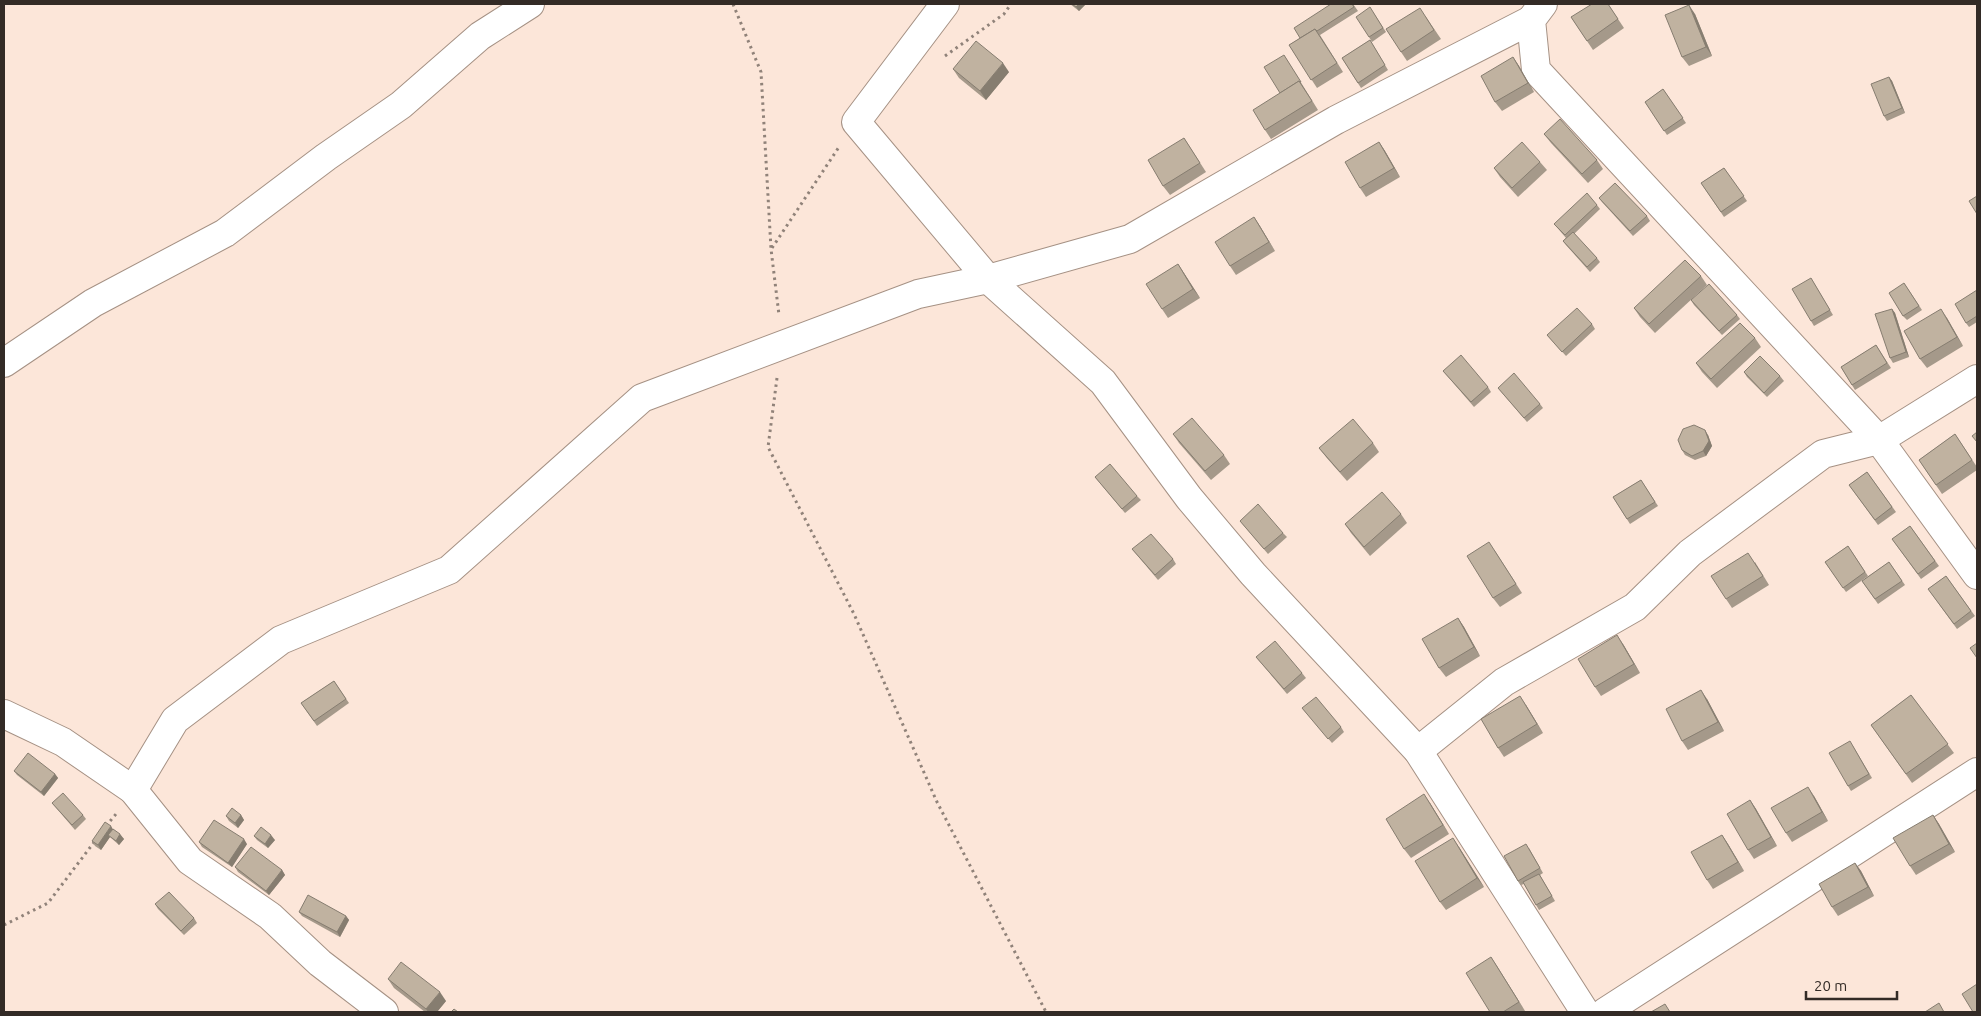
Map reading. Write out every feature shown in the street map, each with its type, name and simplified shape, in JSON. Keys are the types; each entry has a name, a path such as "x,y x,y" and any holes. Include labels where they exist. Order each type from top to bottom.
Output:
{"street":[{"path":"4,363 93,303 225,233 326,157 401,105 480,36 530,4"},
{"path":"945,4 856,122 988,279 1103,382 1189,498 1253,574 1418,751 1585,1012"},
{"path":"133,790 175,720 280,640 448,570 642,398 918,294 988,279 1130,239 1336,120 1537,12 1536,70 1879,440 1977,575"},
{"path":"1418,751 1504,682 1635,607 1690,553 1823,454 1879,440 1977,379"},
{"path":"4,714 63,742 133,790 190,861 270,916 320,963 384,1012"},
{"path":"1605,1012 1977,772"}],"path":[{"path":"733,4 762,72 771,248 782,345 768,447 854,614 937,802 1046,1012"},
{"path":"771,248 856,122"},
{"path":"105,828 133,790"},
{"path":"4,925 48,903 99,835"}],"building":[{"path":"1331,4 1352,4 1354,7 1317,31 1315,29 1300,38 1294,28"},
{"path":"1592,4 1608,4 1618,19 1587,41 1571,17"},
{"path":"1689,5 1706,47 1682,57 1665,15"},
{"path":"1370,7 1383,28 1369,37 1356,17"},
{"path":"1420,8 1434,30 1401,52 1386,29"},
{"path":"1315,29 1337,63 1311,80 1289,45"},
{"path":"1370,40 1385,65 1358,83 1342,58"},
{"path":"976,41 1003,63 980,91 953,69"},
{"path":"1284,55 1301,82 1299,81 1280,93 1264,67"},
{"path":"1513,57 1528,83 1495,102 1481,76"},
{"path":"1889,77 1902,108 1884,116 1871,84"},
{"path":"1299,81 1312,101 1265,130 1253,110"},
{"path":"1663,89 1683,118 1664,131 1645,102"},
{"path":"1560,119 1597,160 1582,174 1544,134"},
{"path":"1184,138 1200,163 1163,186 1148,160"},
{"path":"1379,142 1394,168 1360,188 1345,162"},
{"path":"1522,142 1540,162 1512,188 1494,168"},
{"path":"1724,168 1744,196 1721,212 1701,183"},
{"path":"1615,183 1647,216 1630,231 1599,198"},
{"path":"1587,193 1597,205 1565,235 1554,224"},
{"path":"1977,196 1977,214 1969,201"},
{"path":"1254,217 1269,242 1230,266 1215,242"},
{"path":"1573,232 1597,258 1587,267 1563,241"},
{"path":"1685,260 1701,276 1649,324 1634,308"},
{"path":"1178,264 1193,289 1162,309 1146,284"},
{"path":"1811,278 1830,310 1811,321 1792,289"},
{"path":"1904,283 1919,306 1903,316 1889,293"},
{"path":"1709,284 1737,315 1719,331 1691,300"},
{"path":"1977,290 1977,316 1966,323 1955,304"},
{"path":"1577,308 1592,324 1562,352 1547,335"},
{"path":"1892,309 1906,352 1890,358 1875,314"},
{"path":"1941,309 1957,337 1920,359 1904,331"},
{"path":"1740,323 1755,338 1711,379 1696,363"},
{"path":"1876,345 1887,363 1852,385 1841,367"},
{"path":"1461,355 1488,387 1471,402 1443,371"},
{"path":"1760,356 1780,376 1764,393 1744,372"},
{"path":"1514,373 1540,404 1524,418 1498,388"},
{"path":"1192,418 1224,455 1205,471 1173,434"},
{"path":"1353,419 1373,443 1340,472 1319,448"},
{"path":"1694,425 1705,430 1709,441 1703,451 1692,456 1682,450 1678,440 1683,429"},
{"path":"1977,432 1977,442 1972,436"},
{"path":"1955,434 1972,460 1936,485 1919,460"},
{"path":"1110,464 1137,496 1122,509 1095,477"},
{"path":"1867,472 1892,507 1875,520 1849,485"},
{"path":"1641,480 1655,502 1627,519 1613,497"},
{"path":"1382,492 1401,514 1364,547 1345,524"},
{"path":"1258,504 1283,533 1264,549 1240,521"},
{"path":"1910,526 1935,561 1918,574 1892,539"},
{"path":"1151,534 1173,559 1155,575 1132,549"},
{"path":"1489,542 1516,584 1493,598 1467,556"},
{"path":"1848,546 1865,572 1843,588 1825,562"},
{"path":"1748,553 1763,576 1726,599 1711,576"},
{"path":"1889,562 1902,581 1875,599 1862,581"},
{"path":"1946,576 1971,611 1954,624 1928,589"},
{"path":"1458,618 1474,647 1439,668 1422,639"},
{"path":"1617,635 1634,664 1595,687 1578,659"},
{"path":"1275,641 1302,673 1284,689 1256,657"},
{"path":"1977,643 1977,658 1970,648"},
{"path":"334,681 346,699 314,721 301,703"},
{"path":"1701,690 1718,722 1682,741 1666,709"},
{"path":"1911,695 1948,744 1906,774 1871,725"},
{"path":"1520,696 1537,724 1498,748 1481,719"},
{"path":"1316,697 1341,727 1328,739 1302,708"},
{"path":"1850,741 1869,774 1848,786 1829,753"},
{"path":"28,753 55,774 41,792 14,771"},
{"path":"1808,787 1822,812 1786,833 1771,808"},
{"path":"63,793 83,815 72,825 52,803"},
{"path":"1424,794 1443,825 1404,849 1386,819"},
{"path":"1750,800 1771,837 1748,850 1727,814"},
{"path":"232,808 241,815 235,823 226,816"},
{"path":"1933,815 1949,844 1910,866 1893,838"},
{"path":"214,820 244,839 228,863 199,842"},
{"path":"105,822 111,826 98,845 92,841"},
{"path":"261,827 271,835 265,844 254,836"},
{"path":"113,829 120,834 116,841 108,835"},
{"path":"1722,835 1738,862 1707,880 1691,852"},
{"path":"1453,838 1477,878 1440,902 1415,861"},
{"path":"1526,844 1540,868 1518,881 1504,856"},
{"path":"251,847 282,870 266,891 235,867"},
{"path":"1855,863 1868,887 1832,907 1819,884"},
{"path":"1539,874 1552,896 1536,905 1523,882"},
{"path":"169,892 194,918 181,931 155,904"},
{"path":"308,895 346,916 337,932 299,912"},
{"path":"1491,957 1519,1002 1503,1012 1490,1012 1466,973"},
{"path":"401,962 440,992 426,1009 388,979"},
{"path":"1977,984 1977,1012 1973,1012 1962,994"},
{"path":"1939,1003 1944,1012 1925,1012"},
{"path":"1665,1004 1670,1012 1651,1012"}]}
